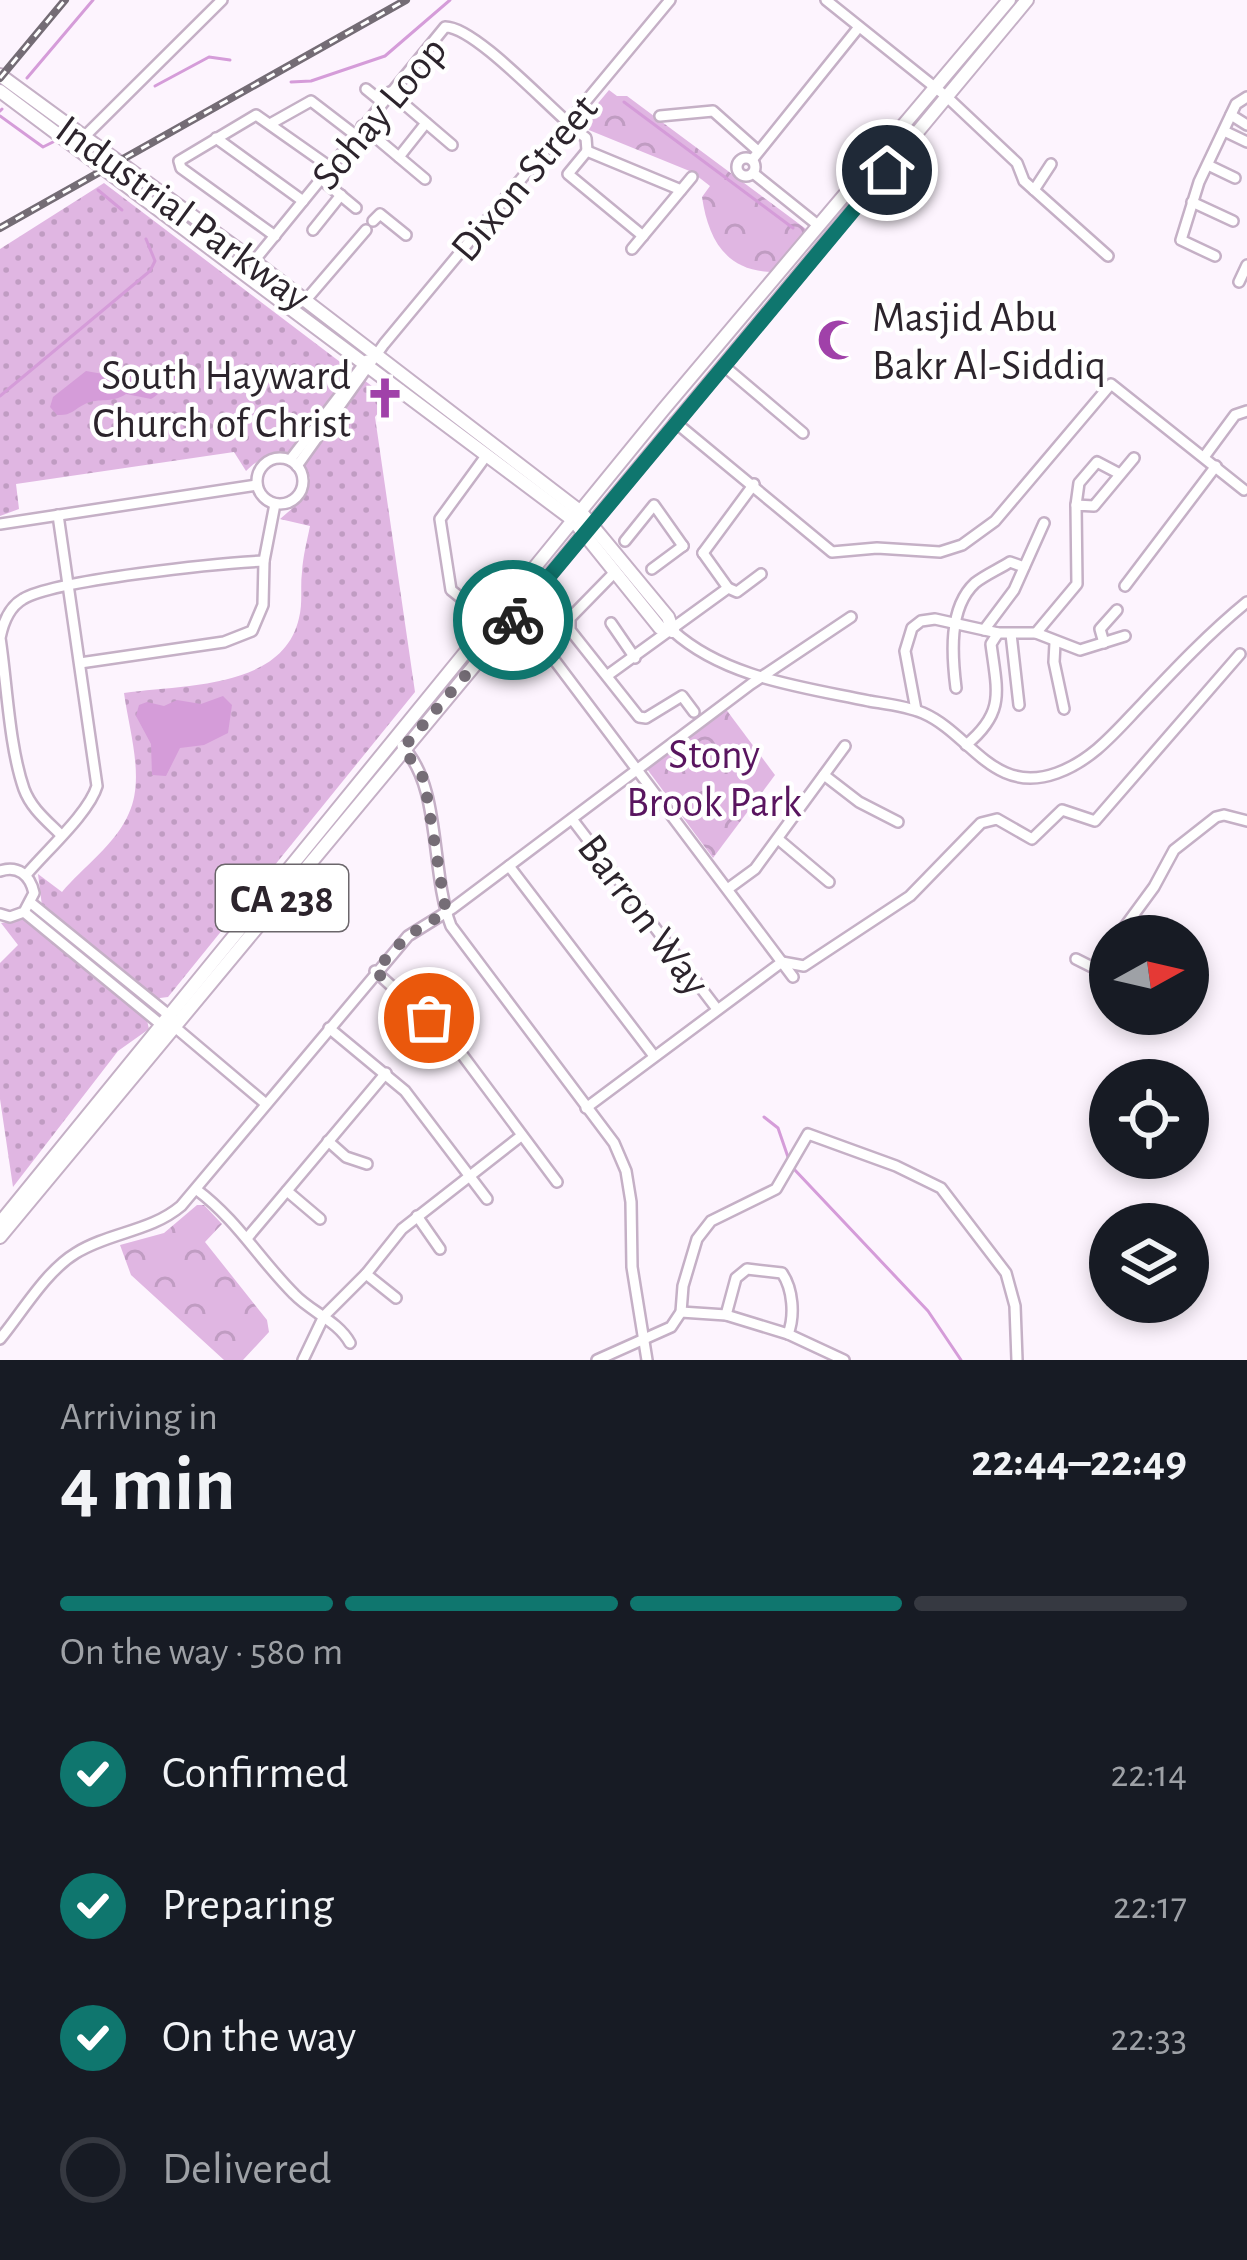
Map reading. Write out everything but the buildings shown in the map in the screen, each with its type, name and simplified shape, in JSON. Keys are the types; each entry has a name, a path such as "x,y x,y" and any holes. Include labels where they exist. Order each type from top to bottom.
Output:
{"main road":[{"path":"590,530 941,92 1009,0"},
{"path":"577,516 820,227 1027,0"},
{"name":"Industrial Parkway","path":"1,76 79,143 366,366 486,456 577,516"},
{"name":"Industrial Parkway","path":"0,92 254,262 590,530"},
{"name":"CA 238","path":"0,1238 577,516"},
{"path":"590,530 614,573 660,628 673,631"},
{"path":"590,530 668,617 673,631"},
{"name":"CA 238","path":"398,744 590,530"},
{"name":"CA 238","path":"0,1223 170,1024"}],"street":[{"path":"79,143 222,0"},
{"name":"Dixon Street","path":"366,366 670,0"},
{"path":"826,0 941,92 1017,163 1024,181 1108,256"},
{"name":"Sohay Loop","path":"254,262 439,31 457,27 526,83 567,124"},
{"path":"753,173 755,155 859,27"},
{"path":"366,89 382,102"},
{"path":"390,92 452,145"},
{"path":"1215,256 1181,240 1192,202 1235,104 1247,97"},
{"path":"271,124 311,101 425,178"},
{"path":"660,116 712,111 755,155"},
{"path":"1231,115 1247,125"},
{"path":"274,236 178,164 254,116 330,167"},
{"path":"399,157 426,123"},
{"path":"558,185 587,151 586,138 567,124"},
{"path":"1223,131 1247,142"},
{"path":"216,138 303,201"},
{"path":"587,151 681,190"},
{"path":"753,173 745,176 737,168 742,158 755,155"},
{"path":"1034,190 1052,164"},
{"path":"1210,166 1235,178"},
{"path":"753,173 820,227"},
{"path":"568,174 643,236"},
{"path":"632,249 692,177"},
{"path":"321,179 356,208"},
{"path":"313,230 340,195"},
{"path":"1192,202 1232,220"},
{"path":"305,301 380,214 406,235"},
{"path":"1239,283 1247,266"},
{"path":"294,463 366,366"},
{"path":"724,366 803,433"},
{"path":"675,422 832,552 877,548 940,552 962,545 995,521 1111,384 1244,490"},
{"path":"1204,457 1235,415 1247,411"},
{"path":"486,456 440,519 451,590 490,621"},
{"path":"278,458 294,463 303,482 299,495 286,504 263,497 257,475 265,463 278,458"},
{"path":"1076,505 1094,506 1134,458"},
{"path":"1036,633 1077,584 1078,483 1097,462 1118,473"},
{"path":"1125,586 1216,466"},
{"path":"703,553 754,484"},
{"path":"0,524 257,485"},
{"path":"80,663 242,637 259,620 275,504"},
{"path":"625,541 654,505 683,546 703,553 728,588 737,592 760,574"},
{"path":"26,874 85,812 97,786 58,514"},
{"path":"983,630 1014,590 1043,523"},
{"path":"652,569 683,546"},
{"path":"60,834 36,811 25,790 0,638 14,604 69,586 264,561"},
{"path":"956,688 955,624 972,585 1010,562 1024,567"},
{"path":"614,573 567,622 639,716 646,718 682,696 694,712"},
{"path":"608,675 728,588"},
{"path":"673,631 700,652 760,677 916,710 947,726 983,762 1018,776 1051,776 1083,762 1247,602"},
{"path":"1104,643 1100,629 1118,610"},
{"path":"519,613 793,977"},
{"path":"0,1339 67,1259 89,1246 162,1222 197,1190 407,936 509,866 760,677 850,617"},
{"path":"916,710 906,640 921,621 1036,633 1080,650 1126,636"},
{"path":"611,623 635,658"},
{"path":"966,745 988,727 998,699 991,644 998,632"},
{"path":"1012,634 1019,705"},
{"path":"1055,643 1064,709"},
{"path":"586,1108 782,962 804,966 910,896 981,823 998,819 1032,839 1062,810 1095,821 1240,654"},
{"path":"398,744 424,779 446,912 461,941 614,1143 626,1171 632,1267 647,1360"},
{"path":"729,887 755,869 845,746"},
{"path":"824,775 859,802 898,822"},
{"path":"1133,915 1174,850 1216,817 1247,821"},
{"name":"Barron Way","path":"572,819 717,1009"},
{"path":"778,839 829,882"},
{"path":"509,866 654,1056"},
{"path":"0,871 26,874 32,883 28,908"},
{"path":"28,908 266,1103"},
{"path":"0,914 10,917 28,908"},
{"path":"1076,958 1089,965"},
{"path":"375,971 452,1041 556,1182"},
{"path":"329,1028 386,1073 488,1199"},
{"path":"248,1237 386,1073"},
{"path":"597,1360 671,1327 681,1312 683,1286 697,1239 711,1221 776,1189 808,1134 941,1188 1006,1273 1015,1306 1017,1360"},
{"path":"303,1360 323,1316 417,1216 521,1136"},
{"path":"328,1141 346,1157 367,1164"},
{"path":"197,1190 224,1211 294,1295 344,1332 350,1343"},
{"path":"287,1191 320,1219"},
{"path":"417,1216 440,1249"},
{"path":"726,1315 736,1278 747,1269 782,1273 793,1322 788,1334"},
{"path":"366,1274 396,1298"},
{"path":"681,1312 726,1315 788,1334 844,1360"}],"green space":[{"path":"609,90 627,96 810,232 772,272 731,259 709,226 702,197 710,186 692,172 579,126"},
{"path":"104,183 389,399 375,417 415,692 168,997 160,998 146,1016 149,1029 118,1051 13,1187 0,1099 0,963 18,945 1,923 29,919 42,906 38,874 62,892 108,845 129,813 136,769 124,693 227,679 273,659 289,642 300,612 310,526 280,519 302,500 310,478 297,461 272,455 246,471 234,452 16,484 19,509 0,516 0,249"},
{"name":"Stony Brook Park","path":"725,708 775,775 713,858 647,769"},
{"path":"197,1205 204,1205 222,1224 205,1242 267,1320 269,1332 243,1360 224,1360 131,1275 120,1245 164,1233"}],"shaded area":[{"path":"166,363 180,367 185,380 151,399 126,394 90,402 62,415 50,407 53,397 86,371 120,377"},
{"path":"223,696 232,705 228,733 204,745 180,748 166,776 152,775 151,744 136,716 139,705 164,706 177,700 201,704"}],"waterway":[{"path":"27,78 93,0"},
{"path":"291,82 311,81 385,56 450,0"},
{"path":"155,86 209,57 230,60"},
{"path":"624,102 793,228"},
{"path":"0,116 43,147 53,142"},
{"path":"98,190 122,210"},
{"path":"0,396 150,271 155,261 146,239"},
{"path":"764,1117 778,1128 789,1160"},
{"path":"793,1168 928,1311 961,1360"}],"railway":[{"path":"0,78 65,0"},
{"path":"0,228 406,0"}],"way so far":[{"path":"429,1018 375,971 407,936 446,912 424,779 403,748 513,620"}],"place":[{"name":"Masjid Abu Bakr Al-Siddiq","path":"838,340"},
{"name":"South Hayward Church of Christ","path":"385,398"}],"route":[{"path":"513,620 887,170"}]}
